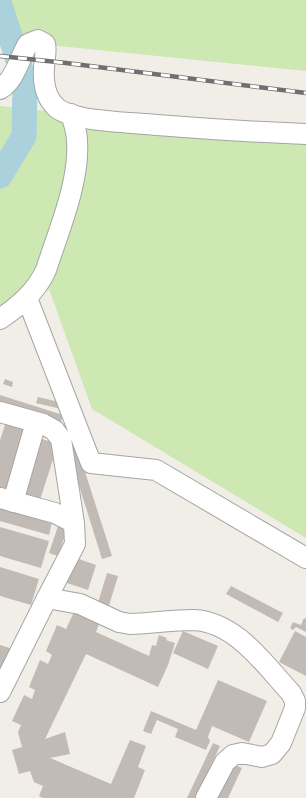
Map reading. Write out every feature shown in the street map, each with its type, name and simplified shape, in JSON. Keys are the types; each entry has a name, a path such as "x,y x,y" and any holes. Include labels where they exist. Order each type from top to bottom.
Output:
{"street":[{"path":"0,89 14,74 28,44 38,40 45,44 44,84 48,96 54,106 62,111 85,118 137,123 306,134"},
{"path":"0,319 27,298 42,280 46,270 70,196 77,158 76,128 71,114"},
{"path":"27,298 91,463 156,470 306,558"},
{"path":"0,412 36,422 54,430 61,439 74,523 75,544 0,692"},
{"path":"36,422 6,500 55,513 74,523"},
{"path":"47,598 80,604 119,622 130,624 195,620 229,631 252,651 291,693 295,701 295,708 281,743 272,754 262,757 242,753 233,755 226,762 206,798"}],"green space":[{"path":"0,0 306,0 306,71 0,40"},
{"path":"0,106 306,139 306,538 92,409 49,289 0,323"}],"building":[{"path":"5,379 13,382 12,387 3,384"},
{"path":"0,395 63,415 60,424 0,405"},
{"path":"38,397 63,403 61,409 36,403"},
{"path":"7,419 26,425 6,491 0,489 0,440"},
{"path":"71,428 112,556 102,559 62,431"},
{"path":"39,438 58,444 39,503 20,498"},
{"path":"0,506 52,522 49,535 0,521"},
{"path":"58,526 67,529 58,556 49,553"},
{"path":"0,527 49,541 41,568 0,556"},
{"path":"76,558 96,565 88,590 67,583"},
{"path":"0,567 39,579 31,605 0,596"},
{"path":"107,573 118,576 108,609 97,606"},
{"path":"231,586 283,613 278,622 226,594"},
{"path":"74,612 99,624 96,632 149,656 152,645 156,646 159,635 167,638 166,640 175,643 168,665 158,687 86,654 45,739 65,732 70,754 50,758 111,784 130,740 146,746 138,767 145,770 134,798 43,798 39,796 43,786 34,782 30,771 19,774 12,750 22,747 18,732 21,725 12,721 24,695 32,699 35,690 29,687 40,660 48,664 52,655 46,651 57,625 66,629"},
{"path":"304,618 306,619 306,632 296,627 293,630 290,628 293,622 301,625"},
{"path":"183,631 218,646 208,669 173,653"},
{"path":"295,631 306,637 306,676 279,662"},
{"path":"0,645 10,648 0,675"},
{"path":"218,680 267,701 249,742 212,726 208,737 210,741 206,750 175,737 178,729 157,720 151,734 143,731 151,711 196,730"},
{"path":"213,743 220,746 196,798 187,798"},
{"path":"230,763 242,768 228,798 214,798"}],"waterway":[{"path":"0,5 25,82 24,136 0,176"}],"railway":[{"path":"0,56 306,93"}]}
